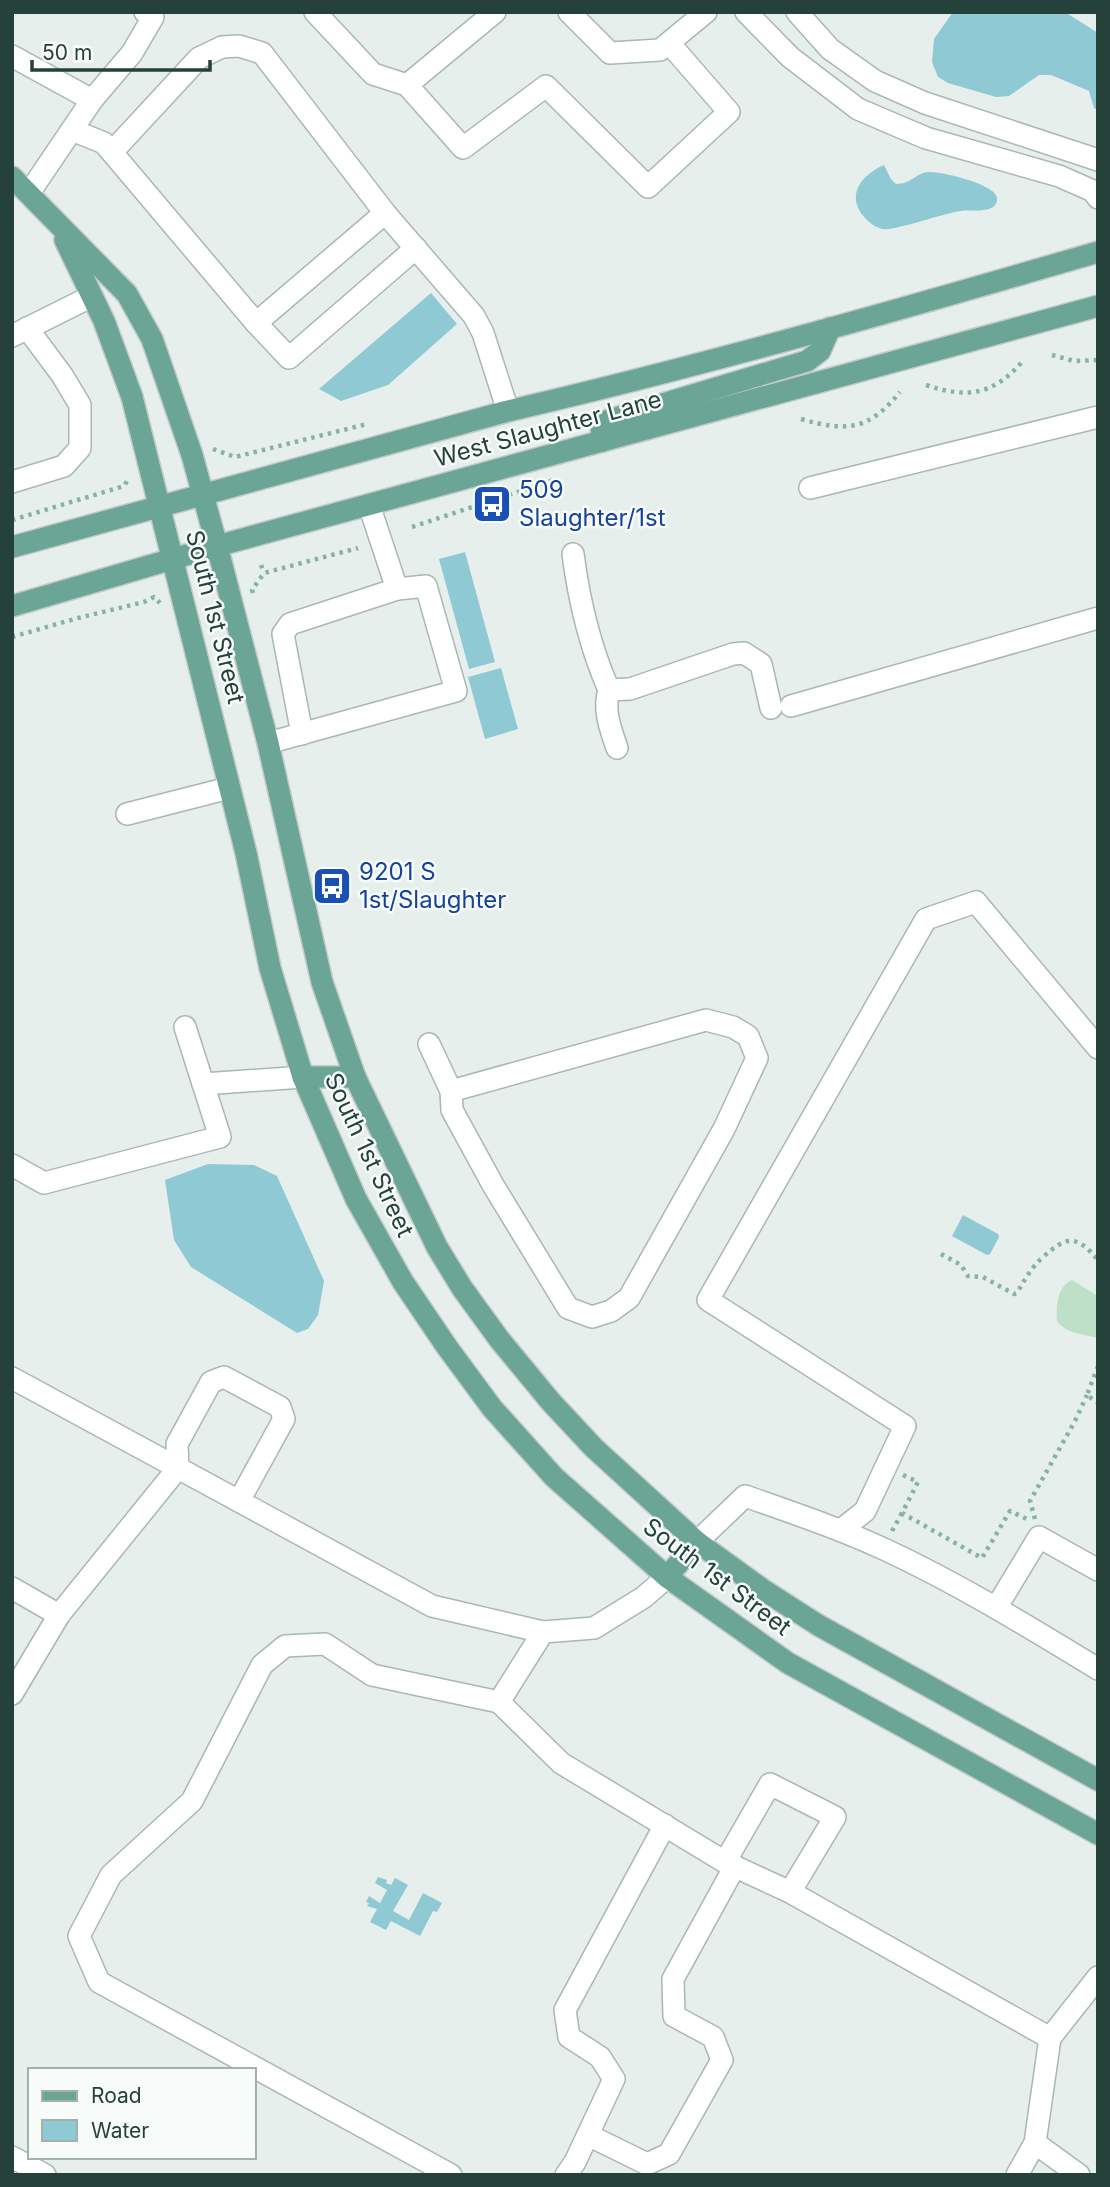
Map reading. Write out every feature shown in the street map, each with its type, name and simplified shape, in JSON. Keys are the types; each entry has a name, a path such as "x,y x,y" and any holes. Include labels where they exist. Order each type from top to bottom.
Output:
{"main road":[{"name":"South 1st Street","path":"12,177 127,294 152,340 192,454 217,546 268,743 322,982 355,1077 437,1247 462,1288 499,1339 551,1402 594,1448 697,1542 818,1625 1098,1780"},
{"name":"South 1st Street","path":"58,226 104,321 132,397 161,506 270,968 303,1077 356,1199 402,1282 492,1408 554,1477 667,1577 788,1663 1098,1834"},
{"name":"West Slaughter Lane","path":"12,547 508,411 587,393 830,328 1098,252"},
{"name":"West Slaughter Lane","path":"12,606 217,546 1098,306"},
{"path":"603,441 601,427 609,419 807,361 820,351 830,328"},
{"path":"303,1077 355,1077"},
{"path":"667,1577 697,1542"}],"street":[{"path":"29,193 92,100 132,53 152,17 145,12"},
{"path":"316,12 373,74 407,85 463,148 546,86 648,187 729,112 669,43"},
{"path":"407,85 495,12"},
{"path":"569,12 610,53 660,50 706,12"},
{"path":"746,12 790,57 858,109 926,138 1059,176 1093,191 1098,198"},
{"path":"797,12 830,49 874,81 925,103 1098,160"},
{"path":"112,152 199,58 222,47 239,46 262,53 385,213 474,316 483,333 508,411"},
{"path":"12,55 92,100"},
{"path":"72,130 104,143 256,323 289,358 416,248"},
{"path":"256,323 385,213"},
{"path":"12,482 64,466 80,448 80,405 62,375 20,332 92,296"},
{"path":"810,488 1098,417"},
{"path":"369,505 397,589"},
{"path":"573,554 577,584 598,664 609,690 606,702 607,717 617,747"},
{"path":"268,743 302,734 456,691 426,586 397,589 290,624 283,634 302,734"},
{"path":"609,690 629,688 733,654 744,653 761,664 781,707 1098,618"},
{"path":"127,814 229,788"},
{"path":"841,1530 865,1511 905,1426 708,1300 926,919 976,902 1098,1048"},
{"path":"429,1044 451,1091 452,1110 493,1185 568,1308 592,1317 611,1311 629,1298 724,1129 757,1058 748,1036 733,1027 706,1020 451,1091"},
{"path":"12,1166 44,1183 220,1137 185,1027"},
{"path":"203,1084 303,1077"},
{"path":"12,1695 59,1615 178,1468 177,1444 211,1382 224,1377 280,1407 284,1419 239,1501"},
{"path":"12,1378 432,1606 543,1632 594,1628 644,1597 667,1577"},
{"path":"697,1542 746,1496 841,1530 889,1551 996,1608 1098,1668"},
{"path":"996,1608 1039,1536 1098,1570"},
{"path":"12,1588 59,1615"},
{"path":"499,1702 543,1632"},
{"path":"256,2068 99,1982 79,1936 111,1875 192,1801 262,1665 285,1646 325,1644 372,1675 499,1702 561,1763 730,1864 790,1892 1050,2038"},
{"path":"588,2135 647,2164 669,2154 722,2060 713,2037 674,2016 673,1979 770,1784 835,1817 790,1892"},
{"path":"566,2175 575,2162 614,2079 600,2057 569,2037 565,2010 665,1825"},
{"path":"1017,2175 1035,2143 1050,2038 1098,1978"},
{"path":"256,2068 451,2175"},
{"path":"1035,2143 1079,2175"},
{"path":"12,2157 45,2175"}],"path":[{"path":"1052,355 1074,361 1098,359"},
{"path":"926,385 953,392 980,393 1011,375 1023,361"},
{"path":"801,419 829,426 856,426 882,411 900,392"},
{"path":"208,438 212,448 236,459 368,424"},
{"path":"12,520 124,486 133,470"},
{"path":"412,527 550,481"},
{"path":"253,603 252,590 264,573 358,548"},
{"path":"261,565 264,573"},
{"path":"12,637 144,602 154,597 162,605"},
{"path":"941,1254 961,1265 968,1276 983,1277 1014,1294 1031,1268 1062,1242 1075,1241 1084,1244 1098,1260"},
{"path":"887,1466 918,1482 902,1513 982,1558 1010,1511 1036,1524 1030,1501 1075,1421 1098,1366"},
{"path":"1087,1395 1098,1404"}],"green space":[{"path":"1072,1280 1098,1296 1098,1338 1070,1331 1057,1321 1060,1292"}],"water":[{"path":"953,12 1065,12 1098,33 1098,110 1094,108 1089,91 1051,75 1039,75 1009,96 996,97 948,83 938,77 932,62 934,39"},
{"path":"884,165 896,184 925,173 945,174 988,188 997,198 996,203 988,209 961,211 889,229 880,228 869,222 859,210 856,194 863,180"},
{"path":"431,293 457,324 388,385 341,401 319,389"},
{"path":"465,552 495,662 469,669 439,559"},
{"path":"501,668 518,729 485,739 468,677"},
{"path":"208,1164 254,1165 277,1176 324,1281 318,1315 308,1329 297,1333 191,1267 174,1240 165,1180"},
{"path":"963,1215 998,1234 990,1254 987,1255 952,1236"},
{"path":"378,1877 387,1880 386,1883 391,1885 395,1878 408,1885 393,1911 409,1920 423,1893 442,1903 437,1912 433,1911 420,1936 391,1921 386,1930 370,1922 377,1909 367,1906 369,1896 380,1903 387,1890 375,1883"}],"place":[{"name":"509 Slaughter/1st","path":"492,504"},
{"name":"9201 S 1st/Slaughter","path":"332,886"}]}
